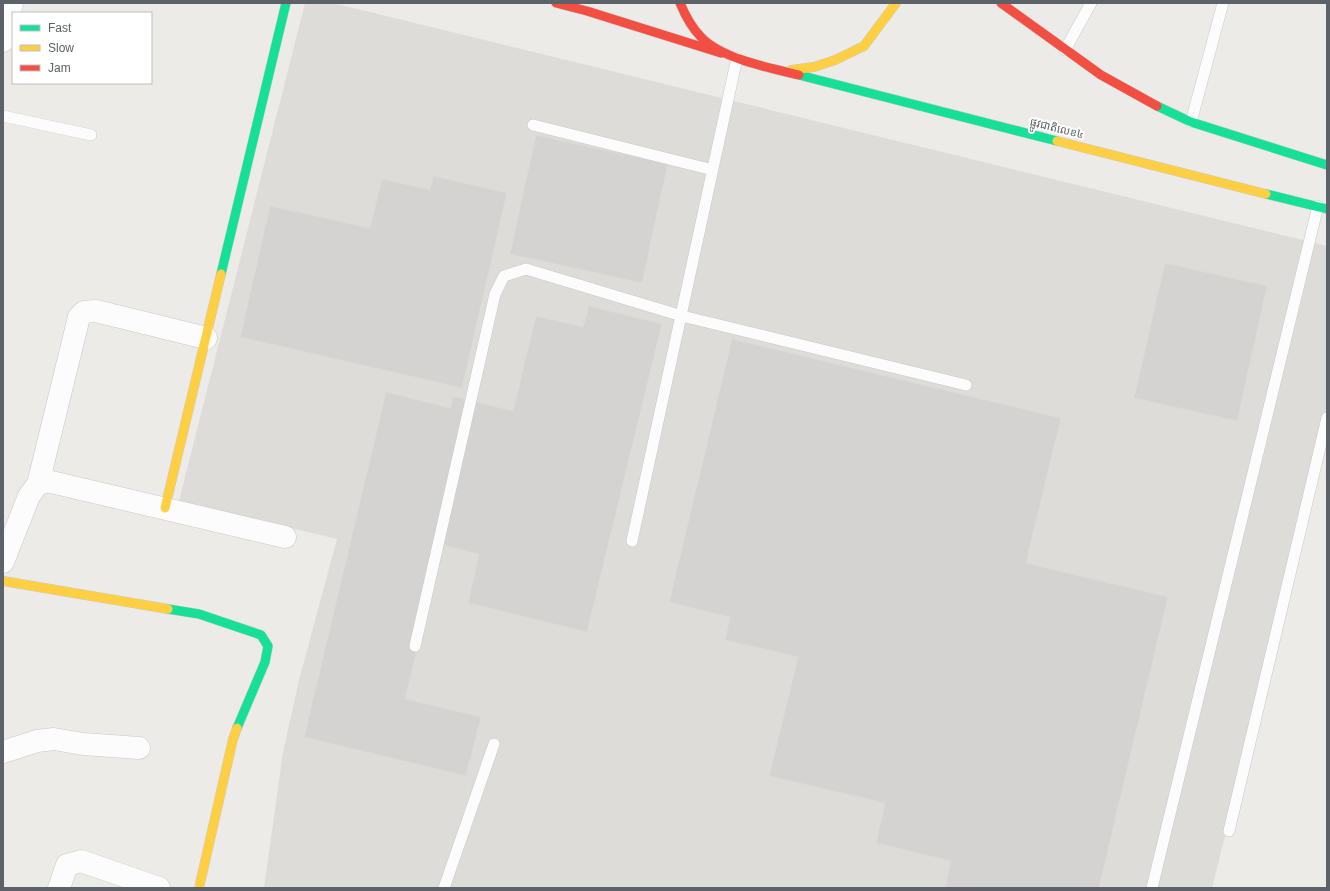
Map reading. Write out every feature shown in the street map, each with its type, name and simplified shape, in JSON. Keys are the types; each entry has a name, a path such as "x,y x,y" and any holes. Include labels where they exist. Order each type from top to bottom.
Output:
{"main road":[{"path":"165,508 286,3"},
{"path":"556,3 587,11 737,58"},
{"path":"680,3 687,19 705,41 737,58"},
{"path":"782,71 814,67 835,60 864,46 896,3"},
{"path":"1001,3 1101,75 1143,99 1191,122 1327,165"},
{"name":"ផ្លូវជាតិលេខ៤","path":"737,58 782,71 1322,207"},
{"path":"3,581 199,614 261,635 268,646 265,662 232,739 199,888"}],"street":[{"path":"3,41 12,3"},
{"path":"3,562 29,496 38,484 79,317 84,312 96,311 206,338"},
{"path":"38,484 47,481 285,537"},
{"path":"3,752 37,741 54,739 83,744 139,748"},
{"path":"59,888 67,865 81,861 159,888"}],"lane":[{"path":"1065,50 1091,3"},
{"path":"1191,122 1223,3"},
{"path":"632,541 737,58"},
{"path":"3,116 91,135"},
{"path":"533,125 713,170"},
{"path":"1152,888 1322,207"},
{"path":"415,646 495,294 504,276 526,269 682,316 966,385"},
{"path":"1229,831 1327,418"},
{"path":"444,888 494,744"}],"shaded area":[{"path":"305,3 333,3 1327,246 1327,431 1212,888 264,888 283,752 299,680 337,539 179,501"}],"building":[{"path":"536,135 668,164 642,283 510,254"},
{"path":"433,176 507,193 462,388 240,337 270,206 370,228 382,179 430,190"},
{"path":"1165,263 1267,286 1237,421 1134,398"},
{"path":"589,306 662,324 587,632 468,603 479,554 443,545 405,699 481,717 466,776 304,737 386,392 450,408 453,396 513,411 536,316 583,327"},
{"path":"732,339 1061,418 1026,563 1168,597 1099,888 945,888 951,861 876,843 885,803 769,776 798,657 725,640 730,617 669,602"}],"traffic: fast":[{"path":"221,274 286,3"},
{"path":"799,75 1057,141"},
{"path":"1157,106 1191,122 1327,165"},
{"path":"1266,194 1327,209"},
{"path":"168,609 199,614 261,635 268,646 265,662 237,728"}],"traffic: slow":[{"path":"791,70 814,67 835,60 864,46 896,3"},
{"path":"1057,141 1266,194"},
{"path":"165,508 221,274"},
{"path":"3,581 168,609"},
{"path":"199,888 233,739 237,728"}],"traffic: jam":[{"path":"556,3 587,11 721,53"},
{"path":"680,3 686,17 695,30 710,45 747,62 799,75"},
{"path":"1001,3 1101,75 1157,106"}]}
